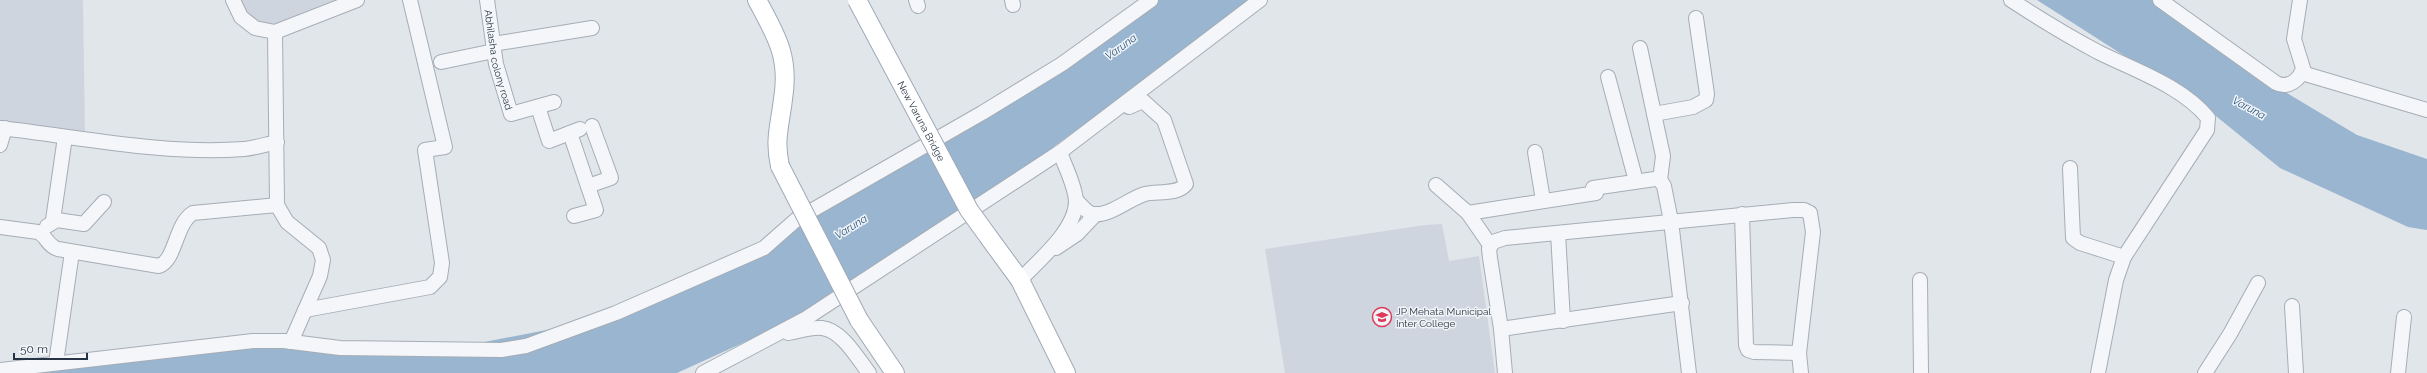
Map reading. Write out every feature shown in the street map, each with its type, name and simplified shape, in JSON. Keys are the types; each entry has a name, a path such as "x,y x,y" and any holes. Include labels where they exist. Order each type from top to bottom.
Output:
{"main road":[{"path":"757,0 781,45 784,66 784,98 776,137 780,166 859,320 895,373"},
{"name":"New Varuna Bridge","path":"857,0 969,210 1020,280 1066,373"}],"street":[{"path":"233,0 241,17 255,28 275,32 357,0"},
{"path":"304,310 430,288 440,277 442,263 425,150 445,147 410,0"},
{"name":"Abhilasha colony road","path":"487,0 494,48 511,114 554,102"},
{"path":"0,370 253,341 291,342 340,348 501,350 526,346 616,313 764,248 797,219 982,113 1062,64 1151,0"},
{"path":"703,373 805,319 1060,152 1260,0"},
{"path":"2011,0 2046,23 2164,84 2196,105 2208,118 2207,130 2124,257 2116,280 2098,373"},
{"path":"2160,0 2276,83 2289,84 2295,81 2302,73 2302,64 2294,40 2300,0"},
{"path":"1654,114 1693,107 1706,100 1707,94 1696,18"},
{"path":"441,62 494,48 592,28"},
{"path":"275,32 277,205 287,222 313,242 321,252 323,267 291,342"},
{"path":"1640,48 1663,156 1660,180 1664,186 1671,221 1682,303 1689,373"},
{"path":"2302,73 2427,110"},
{"path":"1608,76 1636,181"},
{"path":"1060,152 1076,200 1090,213 1096,214 1120,207 1140,195 1180,190 1186,184 1161,116 1147,102 1143,101 1129,107 1124,102"},
{"path":"538,107 549,141 581,130"},
{"path":"0,145 2,128 65,137 217,150 246,149 277,142"},
{"path":"574,216 596,210 588,186 581,130"},
{"path":"581,130 611,178 588,186"},
{"path":"41,233 53,220 65,137"},
{"path":"1535,152 1543,200"},
{"path":"2070,168 2073,238 2080,243 2124,257"},
{"path":"1468,213 1543,200 1636,181 1655,179 1660,180"},
{"path":"1436,185 1468,213 1490,245 1490,258 1501,329 1505,373"},
{"path":"1020,280 1044,255 1072,221 1076,200"},
{"path":"53,220 84,224 90,220 104,202"},
{"path":"0,227 41,233 53,248 159,266 167,261 183,222 193,213 277,205"},
{"path":"1490,245 1505,238 1742,214 1804,210 1810,213 1813,232 1799,353 1801,373"},
{"path":"1044,255 1077,234 1096,214"},
{"path":"1742,214 1746,344 1748,350 1799,353"},
{"path":"1558,233 1563,321"},
{"path":"56,363 72,252"},
{"path":"1920,280 1921,373"},
{"path":"2205,373 2230,334 2258,283"},
{"path":"1501,329 1682,303"},
{"path":"2292,306 2296,373"},
{"path":"2398,373 2404,317"},
{"path":"776,334 819,328 828,329 839,336 869,373"}],"shaded area":[{"path":"0,0 83,0 85,133 0,123"},
{"path":"233,0 357,0 275,32 255,28"},
{"name":"JP Mehata Municipal Inter College","path":"1442,224 1449,261 1479,256 1495,373 1285,373 1265,249 1425,225"}],"water":[{"name":"Varuna","path":"1158,0 1268,0 1214,30 1012,177 824,306 677,373 0,373 280,344 474,344 572,325 760,245"},
{"name":"Varuna","path":"2037,0 2154,0 2270,83 2357,135 2427,159 2427,230 2408,227 2280,168 2206,108"}],"place":[{"name":"JP Mehata Municipal Inter College","path":"1382,317"}]}
